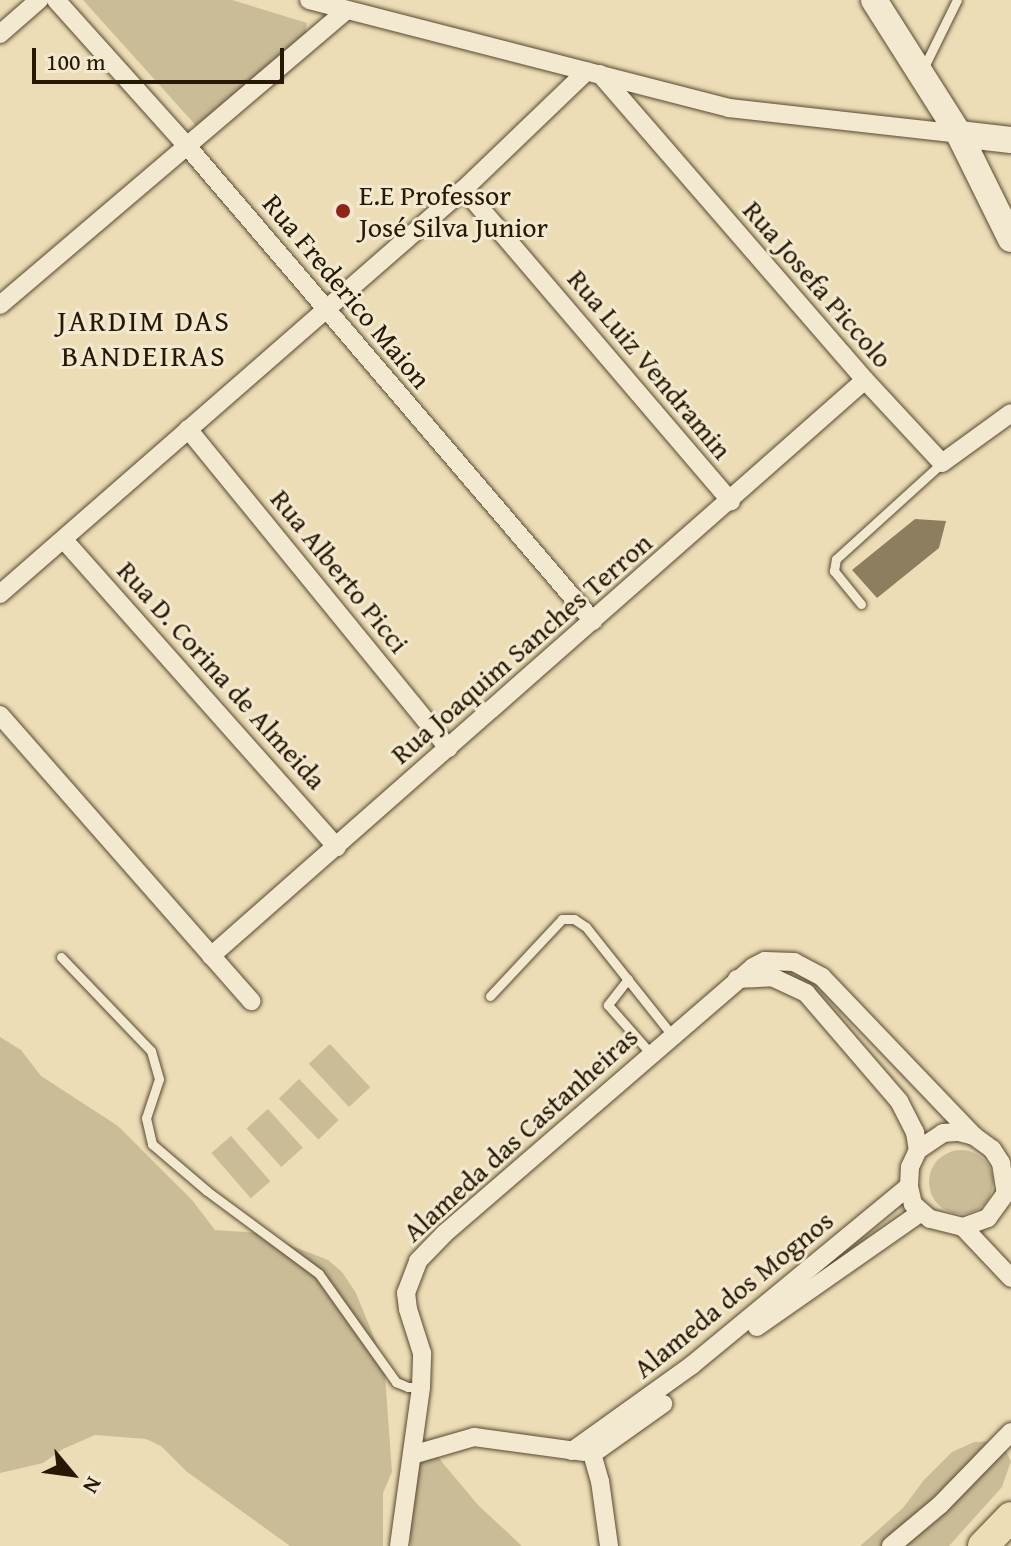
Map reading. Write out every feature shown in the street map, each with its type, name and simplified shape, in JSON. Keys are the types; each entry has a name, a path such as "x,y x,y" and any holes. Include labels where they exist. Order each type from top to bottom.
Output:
{"main road":[{"path":"874,0 959,134 1011,239"},
{"path":"959,134 1011,140"},
{"path":"983,1546 1011,1517"}],"street":[{"path":"0,34 39,0"},
{"name":"Rua Frederico Maion","path":"56,0 187,146 593,621"},
{"path":"309,0 729,108 959,134"},
{"path":"0,305 347,10"},
{"path":"0,594 593,73"},
{"name":"Rua Josefa Piccolo","path":"593,73 942,463"},
{"name":"Rua Luiz Vendramin","path":"464,189 731,502"},
{"name":"Rua Joaquim Sanches Terron","path":"211,956 731,502 865,380"},
{"path":"942,463 1011,413"},
{"name":"Rua Alberto Picci","path":"188,429 448,748"},
{"name":"Rua D. Corina de Almeida","path":"64,540 337,847"},
{"path":"0,715 251,1001"},
{"name":"Alameda das Castanheiras","path":"399,1546 421,1387 422,1353 406,1293 418,1261 444,1234 737,979 765,961 779,960 794,962 822,977 974,1136"},
{"path":"737,979 772,977 806,993 899,1101 915,1132 918,1150"},
{"path":"992,1149 1001,1163 1008,1196 988,1218 963,1227 940,1223 913,1204 909,1186 910,1167 918,1150 943,1133 974,1136 1011,1160"},
{"name":"Alameda dos Mognos","path":"591,1447 909,1186"},
{"name":"Alameda dos Mognos","path":"591,1447 700,1375 776,1312 921,1212"},
{"path":"963,1227 1011,1278"},
{"path":"891,1546 940,1505 1011,1432"},
{"path":"412,1455 474,1437 572,1451 591,1447 609,1546"}],"lane":[{"path":"920,74 957,0"},
{"path":"861,604 834,571 836,559 942,463"},
{"path":"490,996 562,919 574,919 586,927 672,1035"},
{"path":"61,957 151,1051 159,1079 146,1118 152,1144 207,1191 319,1274 396,1382 408,1387 421,1387"},
{"path":"628,979 608,1005 651,1054"}],"shaded area":[{"path":"83,0 232,0 307,23 305,37 199,129"},
{"path":"0,1037 21,1050 41,1076 118,1126 192,1200 215,1230 259,1233 328,1260 342,1272 356,1293 384,1362 392,1472 383,1493 383,1546 290,1546 186,1471 161,1446 146,1439 95,1435 63,1449 43,1463 0,1473"},
{"path":"330,1044 370,1087 349,1107 309,1064"},
{"path":"299,1079 339,1120 318,1139 279,1098"},
{"path":"268,1109 303,1148 281,1167 246,1128"},
{"path":"231,1136 270,1181 251,1198 211,1153"},
{"path":"961,1150 973,1152 984,1159 991,1170 991,1194 984,1205 973,1212 961,1214 949,1212 938,1205 931,1194 929,1182 931,1170 938,1159 949,1152"},
{"path":"1001,1441 1011,1461 1002,1487 949,1546 860,1546 903,1508 924,1480 952,1452 974,1442"},
{"path":"437,1456 478,1505 522,1546 411,1546 407,1500 410,1479 421,1459"}],"building":[{"path":"915,519 946,521 939,548 877,598 852,570"}],"place":[{"name":"E.E Professor José Silva Junior","path":"343,211"}],"district":[{"name":"JARDIM DAS BANDEIRAS","path":"144,337"}]}
